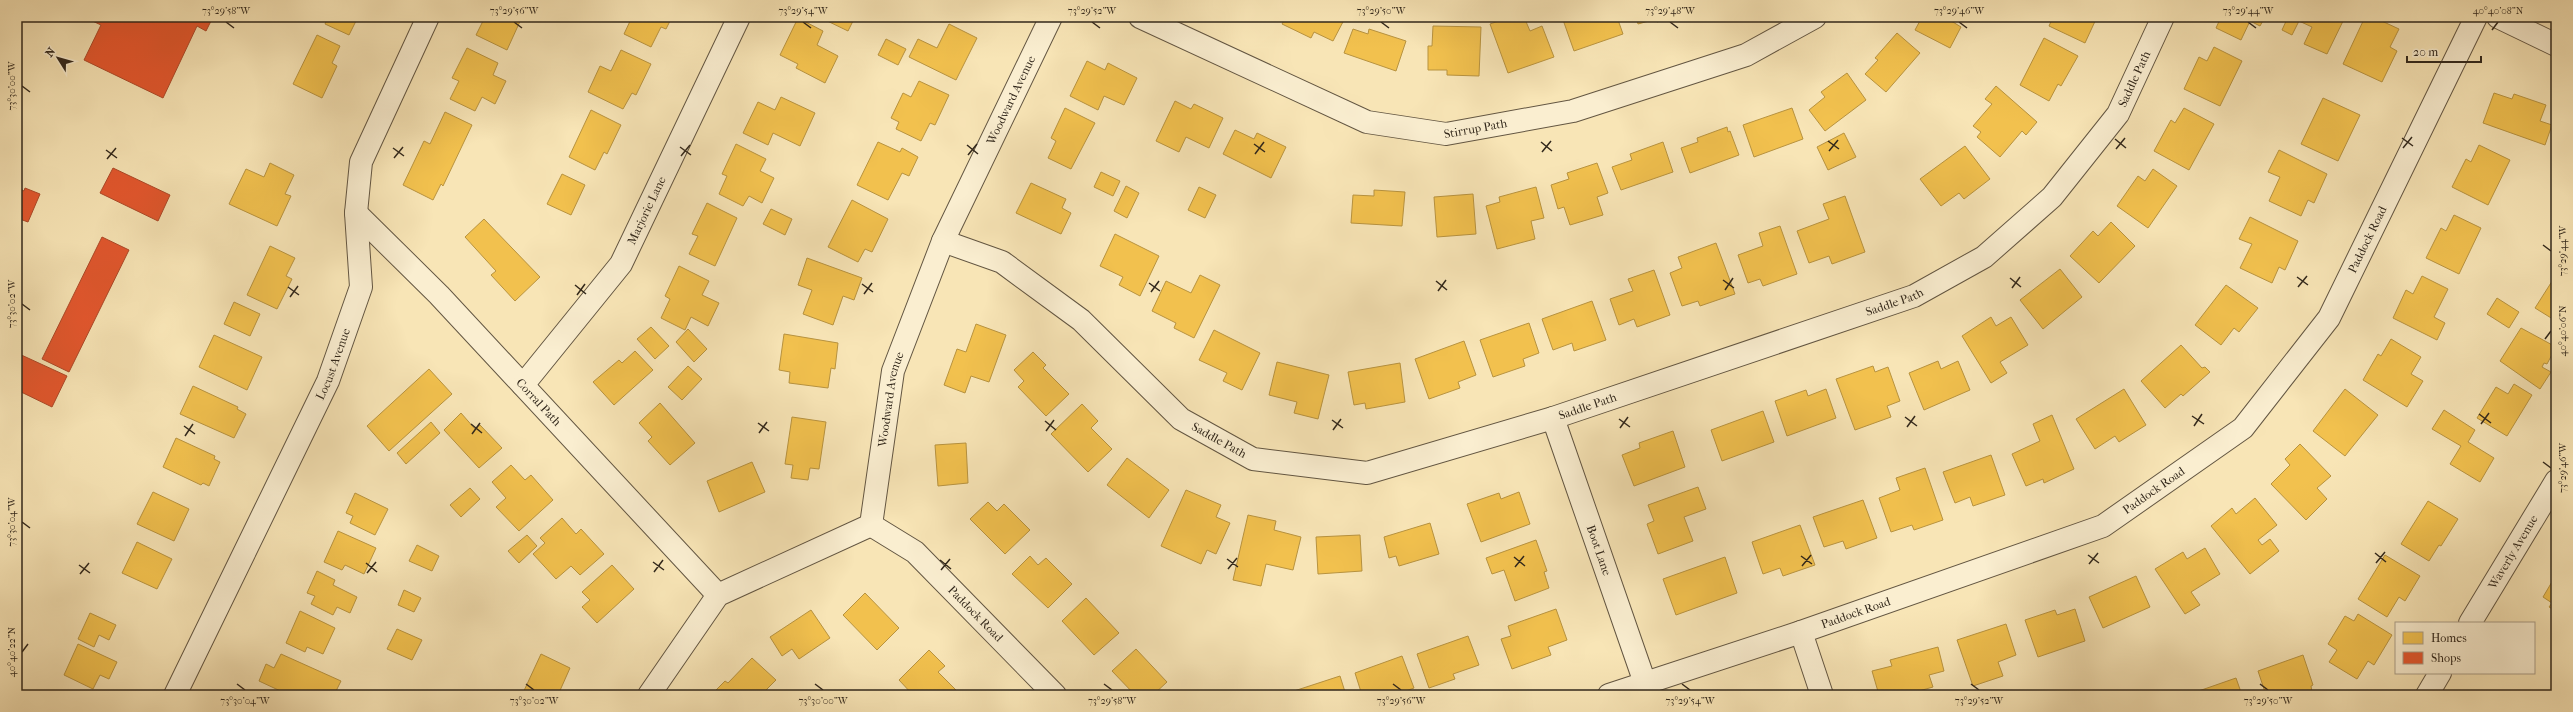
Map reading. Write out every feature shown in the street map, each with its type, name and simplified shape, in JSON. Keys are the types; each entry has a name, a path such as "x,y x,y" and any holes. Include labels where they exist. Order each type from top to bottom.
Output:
{"street":[{"name":"Locust Avenue","path":"176,695 328,381 361,287 356,213 360,162 428,17"},
{"name":"Marjorie Lane","path":"523,385 621,264 739,17"},
{"name":"Woodward Avenue","path":"871,525 894,371 943,241 1051,17"},
{"name":"Stirrup Path","path":"1140,17 1367,122 1446,134 1573,111 1746,54 1815,17"},
{"name":"Saddle Path","path":"943,241 1002,262 1081,320 1181,419 1253,459 1367,473 1553,418 1914,296 1984,257 2052,197 2118,114 2163,17"},
{"name":"Paddock Road","path":"1609,695 1801,632 2103,526 2243,428 2329,318 2476,17"},
{"path":"2498,17 2556,45"},
{"name":"Corral Path","path":"356,213 439,295 718,595"},
{"name":"Boot Lane","path":"1553,418 1645,683"},
{"name":"Waverly Avenue","path":"2471,622 2556,481"},
{"name":"Paddock Road","path":"871,525 915,552 1055,695"},
{"path":"649,695 718,595 871,525"},
{"path":"1801,632 1822,695"},
{"path":"2426,695 2439,674"}],"building: Homes":[{"path":"328,17 358,17 349,35 325,24"},
{"path":"485,17 522,17 507,50 476,35"},
{"path":"632,17 672,17 666,29 661,27 651,47 624,34"},
{"path":"819,17 855,17 848,31"},
{"path":"1286,17 1345,18 1333,41 1314,32 1311,38 1282,24"},
{"path":"1510,17 1524,17 1530,31 1542,26 1554,57 1508,73 1490,24"},
{"path":"1562,17 1617,17 1623,34 1574,51"},
{"path":"1636,17 1673,17 1657,22 1656,19 1638,24"},
{"path":"1922,17 1949,17 1948,19 1961,27 1950,48 1915,30"},
{"path":"2053,17 2097,17 2085,43 2049,26"},
{"path":"2221,17 2265,17 2260,26 2250,21 2241,40 2216,28"},
{"path":"2288,17 2345,17 2327,54 2304,44 2312,27 2299,21 2292,35 2282,30"},
{"path":"2365,17 2373,17 2399,29 2390,47 2397,51 2382,82 2343,64"},
{"path":"798,18 823,31 817,45 838,56 825,83 796,68 798,64 780,55"},
{"path":"949,24 977,38 956,80 909,57 918,39 937,48"},
{"path":"1433,26 1481,27 1479,76 1447,75 1447,70 1428,70 1428,46 1432,46"},
{"path":"1353,29 1368,34 1369,29 1406,41 1396,71 1344,53"},
{"path":"1897,33 1920,53 1886,92 1865,74 1878,60 1875,58"},
{"path":"317,35 340,46 332,63 337,66 322,98 293,84"},
{"path":"2044,38 2078,56 2061,86 2058,84 2049,101 2020,85"},
{"path":"886,39 906,49 898,65 878,55"},
{"path":"2214,47 2242,61 2220,106 2184,89 2199,57 2207,61"},
{"path":"467,48 498,63 493,75 506,81 495,104 482,97 475,111 450,99 459,81 452,78"},
{"path":"621,50 651,64 636,95 632,93 623,109 588,92 600,66 611,71"},
{"path":"1087,61 1105,70 1108,63 1137,78 1124,105 1104,96 1098,110 1070,96"},
{"path":"1847,73 1866,100 1825,131 1809,110 1825,97 1821,92"},
{"path":"919,81 949,95 935,125 930,123 921,141 896,129 899,122 891,118 903,93 911,97"},
{"path":"1996,86 2037,122 2026,135 2022,131 2000,157 1977,137 1981,132 1973,126 1992,104 1985,99"},
{"path":"2494,93 2512,99 2514,94 2546,105 2540,121 2552,125 2545,145 2483,123"},
{"path":"781,97 815,113 800,146 773,133 768,145 743,133 758,102 775,110"},
{"path":"2323,98 2360,115 2338,161 2301,144"},
{"path":"1175,101 1191,109 1194,104 1223,118 1209,148 1186,137 1179,152 1156,141"},
{"path":"1065,108 1095,123 1071,169 1048,158 1056,141 1051,138"},
{"path":"1792,108 1803,139 1754,157 1743,125"},
{"path":"2184,108 2214,124 2189,170 2154,151 2171,120 2175,123"},
{"path":"591,110 621,125 607,154 604,152 595,170 569,157"},
{"path":"445,112 472,125 443,186 441,184 433,200 403,185 424,141 430,144"},
{"path":"1727,127 1739,155 1690,173 1681,148 1698,142 1697,138"},
{"path":"1235,130 1254,139 1257,133 1286,147 1271,178 1223,154"},
{"path":"1844,133 1856,157 1828,170 1817,147"},
{"path":"878,142 900,152 902,148 918,157 909,176 902,173 888,200 857,185"},
{"path":"1663,142 1673,172 1621,190 1612,167 1632,160 1630,154"},
{"path":"736,144 766,159 760,171 774,178 762,203 749,196 743,206 719,194 727,176 722,174"},
{"path":"2479,145 2510,160 2488,205 2452,187 2466,159 2471,162"},
{"path":"1965,146 1990,179 1964,199 1959,193 1941,206 1920,179"},
{"path":"2279,150 2327,174 2314,203 2308,200 2301,216 2269,201 2280,177 2268,172"},
{"path":"270,163 294,175 285,194 291,196 277,226 229,204 246,169 264,177"},
{"path":"1597,163 1608,193 1597,197 1603,215 1570,225 1564,207 1558,209 1551,185 1569,179 1567,173"},
{"path":"2153,169 2177,186 2148,228 2117,206 2138,176 2145,181"},
{"path":"1101,172 1120,181 1113,196 1094,187"},
{"path":"562,174 585,185 571,215 547,204"},
{"path":"1031,183 1066,199 1062,208 1071,213 1061,234 1016,213"},
{"path":"1126,186 1139,193 1127,218 1114,211"},
{"path":"1199,187 1216,195 1205,218 1188,210"},
{"path":"1536,187 1544,218 1531,221 1535,239 1497,249 1486,206 1500,202 1499,197"},
{"path":"1374,190 1405,192 1402,226 1351,223 1353,195 1374,196"},
{"path":"1473,194 1476,234 1437,237 1434,197"},
{"path":"1845,196 1865,252 1832,264 1829,256 1809,263 1797,231 1829,219 1823,204"},
{"path":"852,200 888,219 872,252 865,249 858,262 828,247"},
{"path":"707,203 737,218 715,266 689,254 698,236 692,234"},
{"path":"771,209 792,219 785,235 763,224"},
{"path":"2454,215 2481,228 2459,274 2426,258 2441,228 2446,231"},
{"path":"2250,217 2298,241 2285,270 2279,267 2272,283 2240,268 2252,244 2239,239"},
{"path":"484,219 540,277 515,301 491,275 496,271 465,237"},
{"path":"2111,222 2135,246 2099,283 2070,256 2093,231 2098,236"},
{"path":"1780,226 1797,274 1763,286 1760,279 1748,283 1738,255 1763,246 1759,233"},
{"path":"1115,234 1159,256 1140,296 1119,285 1123,277 1100,266"},
{"path":"1716,243 1735,294 1700,306 1698,301 1682,306 1670,273 1682,268 1678,257"},
{"path":"270,246 295,258 286,276 292,279 277,309 247,295"},
{"path":"807,258 862,278 854,300 843,296 833,325 803,314 812,290 798,285"},
{"path":"679,266 709,281 702,295 719,303 708,326 691,317 685,330 661,318 670,299 665,296"},
{"path":"2060,269 2082,297 2043,329 2020,300"},
{"path":"1654,270 1670,315 1637,327 1634,319 1619,325 1610,299 1633,291 1628,279"},
{"path":"1200,275 1220,285 1194,338 1174,328 1176,323 1152,311 1166,281 1191,293"},
{"path":"2556,275 2556,321 2535,308"},
{"path":"2422,276 2448,289 2434,317 2445,323 2437,340 2393,318 2406,290 2413,294"},
{"path":"2226,285 2258,308 2239,332 2234,328 2221,345 2195,325"},
{"path":"2497,298 2519,312 2509,328 2487,314"},
{"path":"1592,301 1606,340 1574,351 1572,343 1553,350 1542,319"},
{"path":"234,302 260,314 250,336 224,324"},
{"path":"1991,317 1996,326 2011,317 2028,345 2000,362 2007,373 1991,383 1962,336"},
{"path":"1529,323 1539,353 1523,359 1525,366 1493,377 1480,340"},
{"path":"976,324 1006,335 989,382 971,376 965,393 944,385 957,349 966,352"},
{"path":"651,327 669,346 655,359 637,339"},
{"path":"2521,328 2556,347 2547,364 2544,363 2542,367 2551,372 2540,389 2500,361"},
{"path":"688,329 707,349 694,362 676,342"},
{"path":"1214,330 1260,353 1242,390 1223,381 1227,373 1199,360"},
{"path":"784,334 838,343 835,369 831,368 828,388 789,383 790,372 779,370"},
{"path":"214,335 262,357 247,390 199,367"},
{"path":"2391,339 2421,357 2411,374 2423,381 2407,407 2363,380 2378,354 2381,356"},
{"path":"1464,341 1476,375 1458,382 1460,388 1429,399 1415,359"},
{"path":"2181,345 2202,368 2205,367 2210,372 2183,396 2181,394 2165,408 2141,381"},
{"path":"635,351 653,370 614,405 593,382 619,360 622,363"},
{"path":"1033,352 1046,365 1043,368 1069,394 1046,416 1018,387 1024,381 1014,370"},
{"path":"1938,361 1941,369 1958,361 1970,390 1924,410 1909,373"},
{"path":"1277,362 1329,375 1318,419 1294,413 1297,402 1269,395"},
{"path":"1400,363 1405,402 1366,409 1365,403 1354,405 1348,372"},
{"path":"688,366 702,379 682,400 668,387"},
{"path":"1873,366 1875,372 1888,367 1900,401 1887,406 1891,417 1855,430 1836,379"},
{"path":"429,369 452,394 389,451 367,426"},
{"path":"2514,384 2532,395 2507,436 2477,418 2496,387 2508,394"},
{"path":"193,386 238,407 237,409 246,414 234,438 180,414"},
{"path":"1826,389 1836,418 1787,436 1775,401 1806,390 1808,396"},
{"path":"2124,389 2146,425 2119,442 2115,436 2095,449 2076,419"},
{"path":"2345,389 2378,415 2345,456 2313,431"},
{"path":"660,403 695,443 670,465 648,441 652,437 639,423"},
{"path":"1082,404 1098,421 1091,428 1112,449 1088,472 1051,434"},
{"path":"2444,410 2475,430 2468,442 2494,458 2480,482 2450,464 2461,446 2432,429"},
{"path":"1763,411 1774,442 1722,461 1711,430"},
{"path":"461,413 475,429 480,425 502,448 479,468 444,430"},
{"path":"2052,415 2074,469 2044,483 2043,479 2026,486 2012,454 2040,441 2033,424"},
{"path":"792,417 826,422 819,469 810,468 808,480 791,478 793,465 785,464"},
{"path":"431,422 440,433 406,464 397,453"},
{"path":"1673,431 1685,467 1634,486 1622,455 1640,448 1639,443"},
{"path":"176,438 215,456 214,459 220,462 209,486 203,483 201,485 163,467"},
{"path":"966,443 968,483 938,486 935,445"},
{"path":"2300,444 2331,476 2317,488 2327,499 2306,520 2271,484 2290,465 2285,459"},
{"path":"1991,455 2005,495 1973,506 1970,497 1955,503 1943,472"},
{"path":"1127,458 1169,490 1149,518 1107,485"},
{"path":"752,462 765,492 719,512 707,481"},
{"path":"511,465 525,480 531,475 553,500 519,531 496,507 506,498 492,482"},
{"path":"1925,468 1943,520 1914,530 1912,525 1891,532 1879,498 1900,490 1896,478"},
{"path":"1698,487 1706,509 1684,517 1693,541 1658,554 1647,524 1654,521 1648,505"},
{"path":"470,488 480,499 461,517 450,505"},
{"path":"1186,490 1221,505 1216,517 1230,523 1216,554 1207,550 1201,564 1161,546"},
{"path":"153,492 189,509 174,541 137,524"},
{"path":"1519,492 1530,524 1481,542 1467,504 1499,493 1501,499"},
{"path":"355,493 388,509 375,535 350,523 353,516 346,513"},
{"path":"2255,498 2277,525 2258,540 2262,545 2270,539 2279,551 2250,574 2211,526 2232,508 2236,514"},
{"path":"1863,500 1877,538 1846,549 1843,541 1824,547 1813,517"},
{"path":"2428,501 2458,519 2441,546 2439,545 2429,561 2401,544"},
{"path":"988,502 997,511 1004,504 1030,530 1005,554 970,519"},
{"path":"1248,515 1276,521 1274,530 1301,537 1293,570 1266,564 1261,586 1233,580"},
{"path":"562,518 576,534 581,529 604,554 580,575 571,566 556,579 533,554 545,543 540,538"},
{"path":"1430,523 1439,554 1399,566 1396,556 1389,558 1384,537"},
{"path":"1800,525 1815,565 1783,576 1780,568 1763,574 1752,542"},
{"path":"338,531 376,548 364,574 345,565 342,570 324,562"},
{"path":"527,535 537,546 519,563 508,551"},
{"path":"1360,535 1362,571 1318,574 1316,537"},
{"path":"1536,540 1547,571 1544,572 1549,588 1515,601 1504,570 1492,574 1486,558"},
{"path":"137,542 172,559 157,589 122,573"},
{"path":"417,545 439,556 432,571 409,561"},
{"path":"2205,548 2220,574 2191,592 2200,605 2185,614 2155,569 2183,552 2187,559"},
{"path":"2385,555 2420,576 2405,601 2399,597 2387,617 2358,599"},
{"path":"1030,556 1038,565 1046,558 1072,584 1048,608 1012,574"},
{"path":"1725,557 1737,593 1676,615 1663,579"},
{"path":"612,565 634,589 597,623 582,607 590,600 582,592"},
{"path":"317,571 335,580 333,585 357,597 350,613 337,607 333,615 311,604 315,596 307,593"},
{"path":"2556,575 2556,611 2549,607 2552,603 2543,597"},
{"path":"2136,576 2150,607 2103,628 2089,597"},
{"path":"404,590 421,598 414,612 398,605"},
{"path":"865,593 899,628 877,650 843,615"},
{"path":"1086,598 1119,633 1094,655 1062,621"},
{"path":"1556,609 1567,640 1548,647 1551,655 1512,669 1501,639 1511,636 1508,626"},
{"path":"2075,609 2085,641 2038,657 2025,620 2055,610 2057,615"},
{"path":"811,610 830,638 799,659 792,649 782,656 770,637"},
{"path":"300,611 335,628 323,654 307,647 305,652 286,643"},
{"path":"90,613 116,625 109,640 99,635 94,647 78,639"},
{"path":"2358,614 2392,635 2374,665 2368,661 2357,679 2329,662 2337,650 2328,644 2345,616 2354,621"},
{"path":"2006,624 2016,655 1998,662 2003,676 1973,686 1957,640"},
{"path":"397,629 422,640 412,660 387,649"},
{"path":"1468,636 1479,665 1453,674 1455,679 1429,688 1417,654"},
{"path":"78,644 117,662 109,679 100,675 93,689 64,675"},
{"path":"1938,647 1944,671 1929,675 1933,687 1905,695 1879,695 1872,671 1892,666 1890,660"},
{"path":"1136,649 1167,682 1153,695 1135,695 1112,671"},
{"path":"929,650 945,666 938,672 958,692 956,695 913,695 899,680"},
{"path":"281,654 341,681 334,695 289,695 259,681 266,664 274,668"},
{"path":"541,654 570,668 558,695 522,695"},
{"path":"2303,655 2313,685 2311,686 2312,692 2303,695 2266,695 2258,671"},
{"path":"1402,656 1414,688 1395,695 1362,695 1355,673"},
{"path":"752,658 776,680 761,695 721,695 716,690 725,681 728,683"},
{"path":"1340,676 1346,695 1292,695 1291,692"},
{"path":"2236,678 2242,695 2190,695 2190,694"}],"building: Shops":[{"path":"84,17 213,17 206,31 197,26 163,98 84,60 101,25"},
{"path":"113,168 170,195 158,221 100,193"},
{"path":"17,187 24,191 25,188 40,194 28,222 17,218"},
{"path":"102,237 129,250 69,372 42,359"},
{"path":"17,353 67,376 52,407 17,390"}]}
